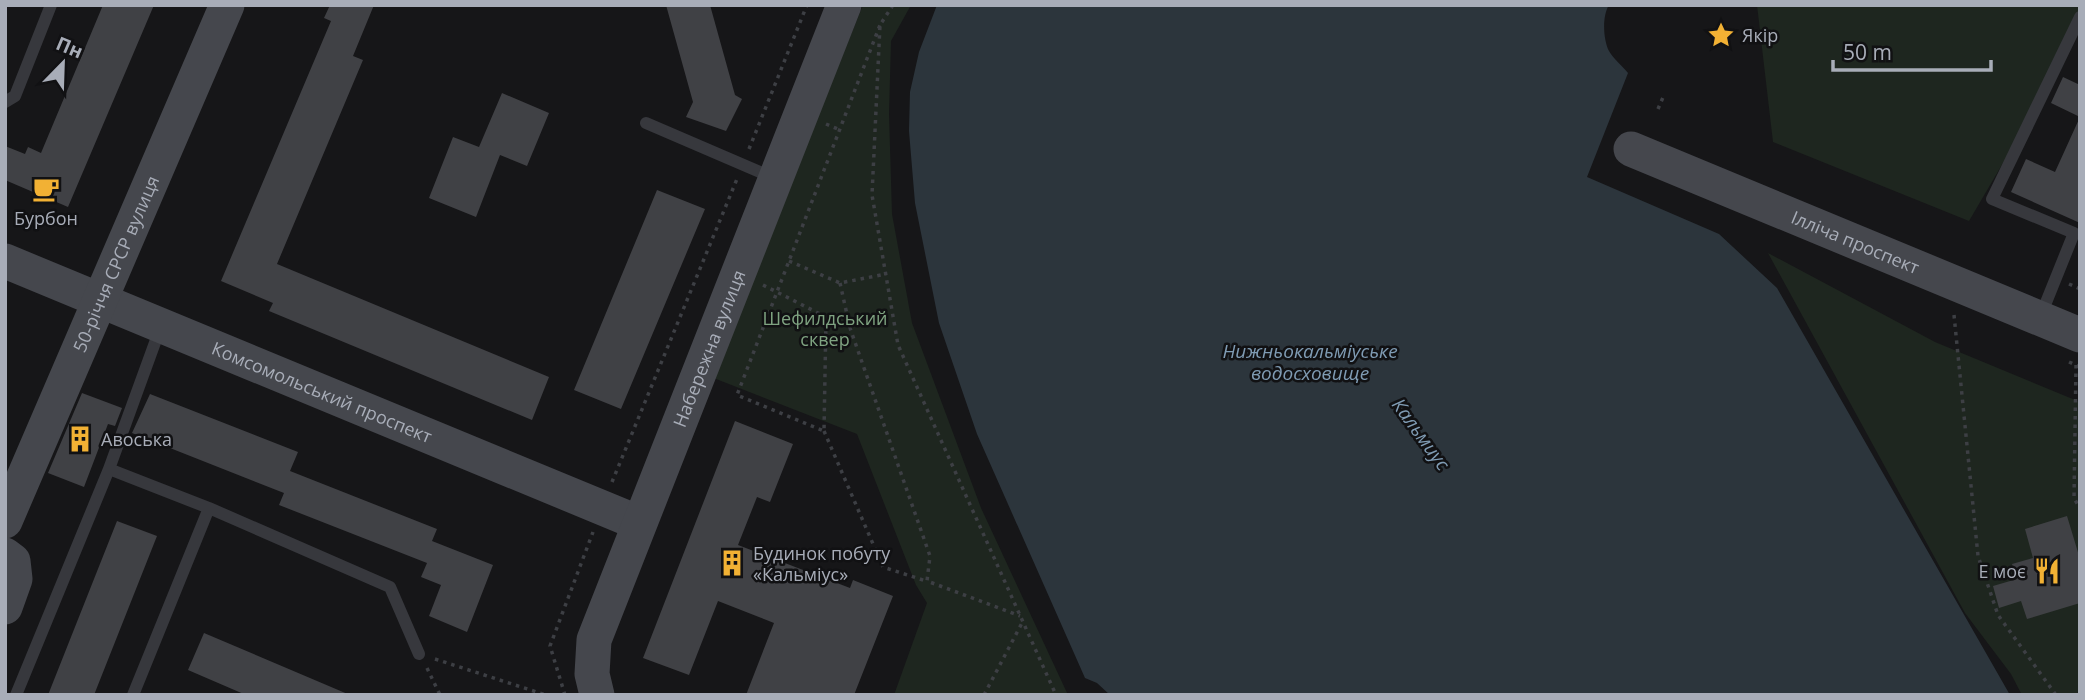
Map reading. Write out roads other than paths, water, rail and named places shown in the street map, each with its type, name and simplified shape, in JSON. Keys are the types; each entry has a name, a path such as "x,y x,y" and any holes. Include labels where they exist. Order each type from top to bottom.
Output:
{"street":[{"name":"50-річчя СРСР вулиця","path":"5,521 227,5"},
{"name":"Набережна вулиця","path":"597,695 592,674 594,640 844,5"},
{"name":"Ілліча проспект","path":"1631,149 2039,318 2078,350"},
{"name":"Комсомольський проспект","path":"5,261 639,523"},
{"path":"5,555 13,561 15,579 5,607"}],"lane":[{"path":"5,102 15,96 51,5"},
{"path":"2039,318 2077,234 1992,199 2080,17"},
{"path":"646,123 774,178"},
{"path":"16,695 109,468 161,326"},
{"path":"109,468 209,508 390,587 419,654"},
{"path":"133,695 209,508"}],"water":[{"name":"Нижньокальміуське водосховище","path":"937,5 1609,5 1604,21 1607,46 1628,73 1587,177 1719,234 1777,288 2010,695 1110,695 1097,683 1085,678 977,434 939,323 915,203 909,131 910,92 919,52"}],"place":[{"name":"Якір","path":"1721,35"},
{"name":"Бурбон","path":"46,189"},
{"name":"Авоська","path":"80,439"},
{"name":"Будинок побуту «Кальміус»","path":"732,563"},
{"name":"Е моє","path":"2047,571"}],"park label":[{"name":"Шефилдський сквер","path":"825,328"}],"water label":[{"name":"Кальмиус","path":"1421,434"}]}
